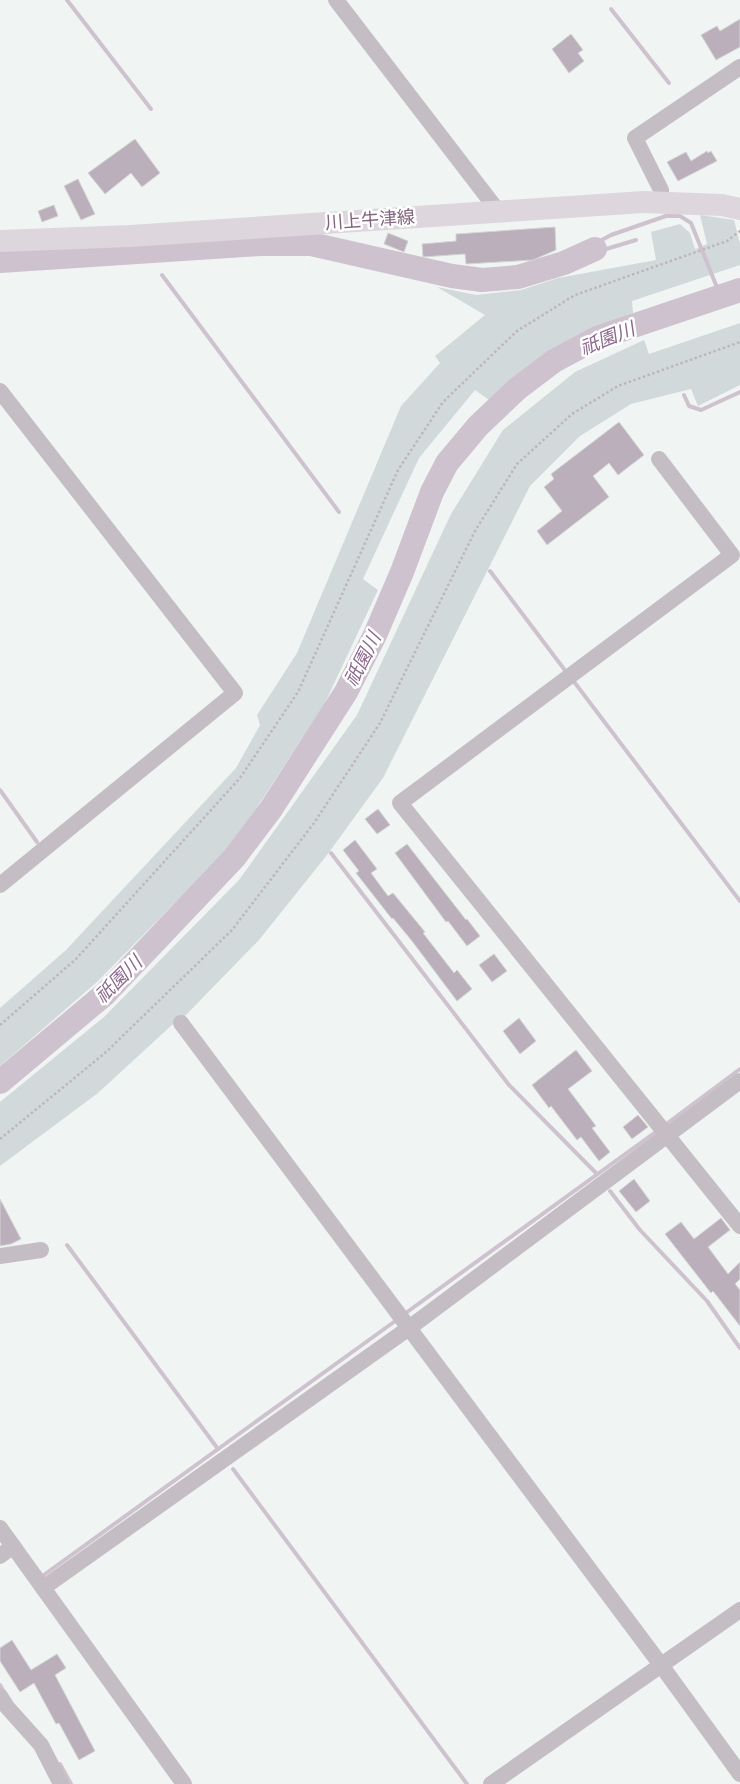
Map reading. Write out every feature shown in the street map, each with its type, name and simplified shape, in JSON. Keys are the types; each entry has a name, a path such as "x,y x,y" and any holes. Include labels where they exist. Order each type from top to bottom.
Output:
{"main road":[{"name":"川上牛津線","path":"0,240 130,236 644,202 722,205 740,209"}],"street":[{"path":"336,0 498,211"},
{"path":"661,202 661,190 635,138 740,67"},
{"path":"0,391 235,693 0,885"},
{"path":"659,459 737,556 400,803 740,1226"},
{"path":"181,1023 661,1665 740,1774"},
{"path":"43,1588 409,1328 663,1129 740,1081"},
{"path":"0,1256 40,1250"},
{"path":"0,1528 6,1551 43,1588 184,1784"},
{"path":"491,1784 740,1610"},
{"path":"0,1696 7,1707 41,1745 54,1781"}],"path":[{"path":"0,1025 76,959 240,778 298,692 398,470 443,402 517,330 575,295 727,241 740,231"},
{"path":"0,1139 105,1052 232,930 314,823 380,723 475,531 518,464 572,414 618,386 740,342"}],"shaded area":[{"path":"700,215 734,220 740,244 740,265 632,301 633,313 565,342 489,400 475,390 419,458 363,579 378,590 324,705 233,844 97,982 0,1066 0,1008 66,950 236,768 260,725 257,715 297,653 401,406 440,363 435,356 485,315 437,287 476,295 521,290 558,278 656,260 651,232 680,224 690,233 695,249 707,244"},
{"path":"740,323 740,385 698,406 691,389 631,404 580,436 530,486 383,778 327,855 259,940 186,1015 173,1024 98,1093 0,1166 0,1102 104,1017 239,880 357,715 451,514 503,430 575,372 644,340 649,354"}],"building":[{"path":"740,19 740,47 716,60 701,35 717,26 720,31"},
{"path":"571,34 583,50 578,53 584,61 569,73 552,49"},
{"path":"135,139 160,173 142,187 131,173 105,194 88,173"},
{"path":"707,151 708,153 711,151 717,161 678,181 667,162 686,152 691,161"},
{"path":"78,179 95,214 81,220 64,186"},
{"path":"54,205 58,216 42,222 38,211"},
{"path":"555,227 556,250 533,260 466,264 465,254 423,257 422,244 456,241 456,234"},
{"path":"388,233 408,241 404,252 384,244"},
{"path":"619,422 644,455 618,475 609,463 593,476 609,497 547,545 537,531 562,511 544,487 554,479 551,474"},
{"path":"378,809 390,825 377,834 365,819"},
{"path":"355,840 377,869 371,873 388,896 393,893 425,932 423,933 454,973 457,970 472,989 457,1001 412,941 356,873 359,871 343,850"},
{"path":"407,844 480,936 467,946 448,921 446,922 395,853"},
{"path":"494,954 507,971 492,982 479,965"},
{"path":"519,1018 536,1041 520,1054 503,1031"},
{"path":"576,1050 592,1071 568,1089 596,1126 592,1128 610,1152 599,1161 581,1137 577,1140 532,1085"},
{"path":"638,1115 648,1127 632,1139 623,1127"},
{"path":"634,1179 650,1201 636,1212 619,1191"},
{"path":"0,1199 21,1239 11,1244 0,1246"},
{"path":"721,1218 730,1230 708,1247 728,1274 740,1262 740,1279 735,1284 740,1290 740,1326 713,1291 711,1293 665,1234 681,1222 694,1239"},
{"path":"12,1640 31,1670 57,1654 66,1668 55,1675 95,1751 79,1760 59,1723 56,1724 34,1683 20,1692 0,1661 0,1648"}],"waterway":[{"path":"67,0 151,109"},
{"path":"611,9 669,83"},
{"path":"636,240 603,250 595,249 600,241 611,235 666,216 680,216 691,223 722,297"},
{"path":"0,261 261,244 311,244 452,276 482,280 518,277 564,263 595,249"},
{"path":"162,275 339,512"},
{"name":"祇園川","path":"0,1082 105,994 234,858 271,809 346,692 375,635 402,572 432,492 447,463 478,426 517,389 554,361 597,338 740,290"},
{"path":"684,395 689,406 701,410 740,392"},
{"path":"490,571 564,669"},
{"path":"575,683 740,901"},
{"path":"0,790 37,842"},
{"path":"331,853 509,1085 597,1174"},
{"path":"665,1125 740,1069"},
{"path":"403,1315 657,1131"},
{"path":"610,1191 640,1230 707,1301 740,1348"},
{"path":"67,1245 218,1449"},
{"path":"41,1577 398,1319"},
{"path":"233,1469 467,1784"},
{"path":"0,1685 4,1692"},
{"path":"60,1764 71,1784"}]}
